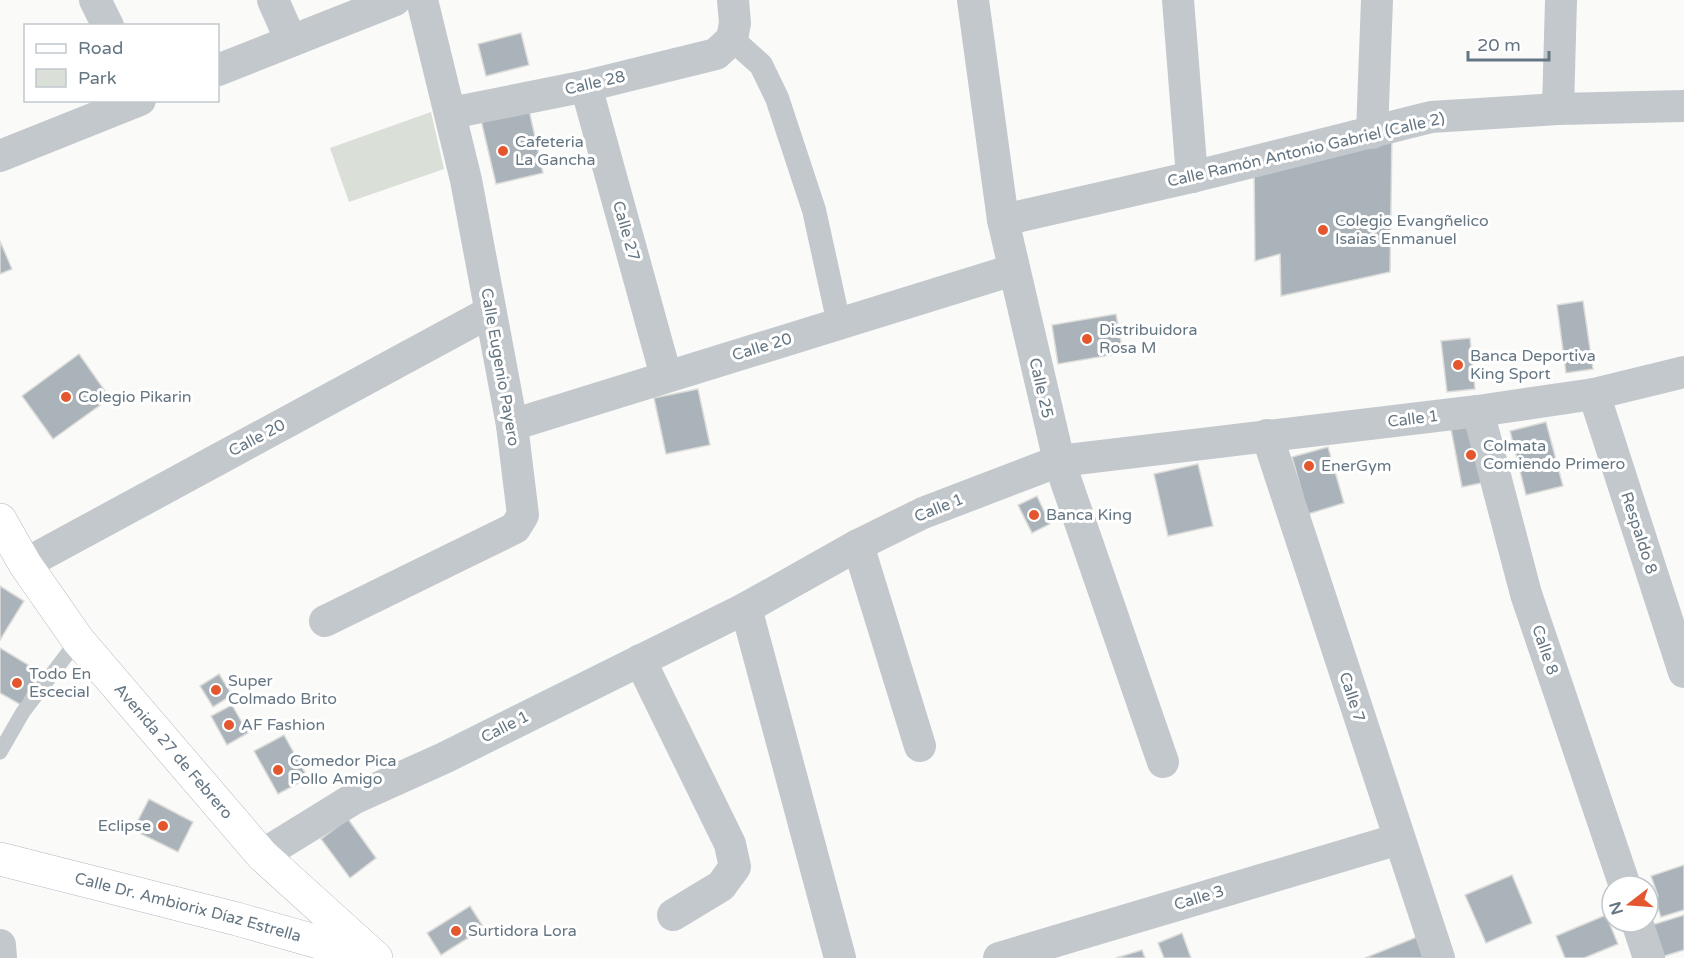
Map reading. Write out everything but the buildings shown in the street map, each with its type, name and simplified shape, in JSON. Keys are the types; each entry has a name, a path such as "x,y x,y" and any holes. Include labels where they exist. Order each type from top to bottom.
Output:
{"main road":[{"name":"Avenida 27 de Febrero","path":"0,520 25,564 78,640 262,855 375,958"},
{"name":"Calle Dr. Ambiorix Díaz Estrella","path":"0,859 237,919 375,958"}],"street":[{"path":"95,0 107,24"},
{"path":"273,0 291,41"},
{"path":"219,70 395,0"},
{"name":"Calle Eugenio Payero","path":"325,621 515,528 523,515 512,425 452,113 422,0"},
{"path":"733,0 735,23 732,39 761,65 777,98 814,210 839,324"},
{"name":"Calle 25","path":"973,0 1003,220 1059,460 1163,762"},
{"path":"1178,0 1192,177"},
{"path":"1372,133 1377,0"},
{"path":"1558,109 1561,0"},
{"name":"Calle 28","path":"452,113 586,86 716,54 732,39"},
{"name":"Calle 27","path":"586,86 666,376"},
{"path":"0,156 135,102"},
{"name":"Calle Ramón Antonio Gabriel (Calle 2)","path":"1003,220 1449,115 1558,109 1684,106"},
{"name":"Calle 20","path":"512,425 1013,270"},
{"name":"Calle 20","path":"25,564 490,312"},
{"name":"Calle 1","path":"262,855 353,799 444,758 746,608 858,545 923,513 1059,460 1478,411 1594,394 1684,372"},
{"name":"Respaldo 8","path":"1594,394 1684,672"},
{"name":"Calle 8","path":"1478,411 1526,594 1621,874"},
{"name":"Calle 7","path":"1267,435 1439,958"},
{"path":"858,545 920,746"},
{"path":"746,608 840,958"},
{"path":"640,660 730,844 735,867 721,886 673,915"},
{"name":"Calle 3","path":"999,958 1399,839"},
{"path":"1641,934 1649,958"},
{"path":"0,945 1,958"}],"lane":[{"path":"0,752 23,712 78,640"}],"green space":[{"path":"431,112 444,169 349,202 330,148"}],"place":[{"name":"Cafeteria La Gancha","path":"503,151"},
{"name":"Colegio Evangñelico Isaias Enmanuel","path":"1323,230"},
{"name":"Distribuidora Rosa M","path":"1087,339"},
{"name":"Banca Deportiva King Sport","path":"1458,365"},
{"name":"Colegio Pikarin","path":"66,397"},
{"name":"Colmata Comiendo Primero","path":"1471,455"},
{"name":"EnerGym","path":"1309,466"},
{"name":"Banca King","path":"1034,515"},
{"name":"Todo En Escecial","path":"17,683"},
{"name":"Super Colmado Brito","path":"216,690"},
{"name":"AF Fashion","path":"229,725"},
{"name":"Comedor Pica Pollo Amigo","path":"278,770"},
{"name":"Eclipse","path":"163,826"},
{"name":"Surtidora Lora","path":"456,931"}]}
